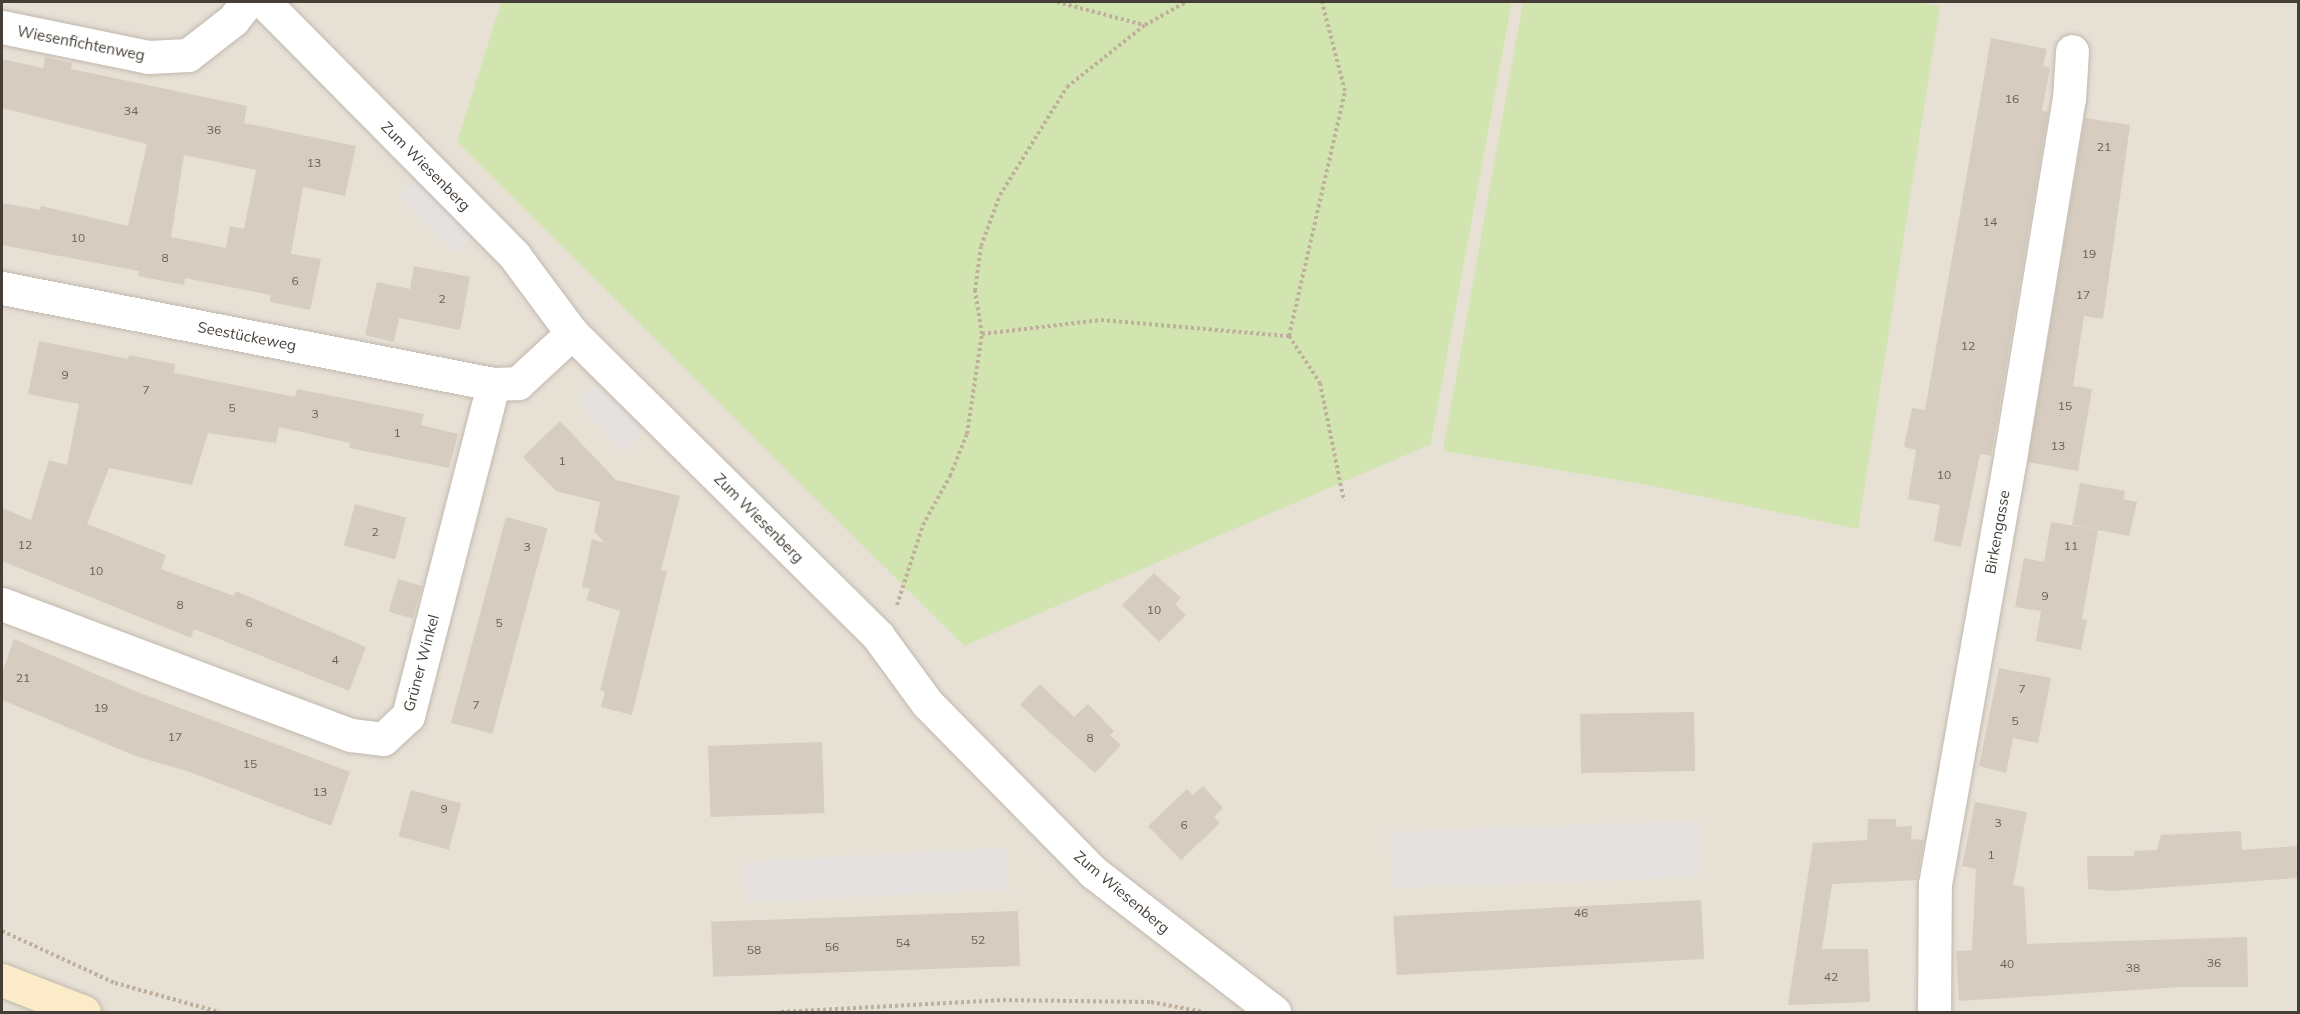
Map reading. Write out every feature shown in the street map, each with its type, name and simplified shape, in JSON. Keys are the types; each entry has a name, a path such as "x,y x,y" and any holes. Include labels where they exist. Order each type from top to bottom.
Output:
{"main road":[{"path":"2,980 84,1012"}],"street":[{"name":"Wiesenfichtenweg","path":"2,27 148,57 188,55 233,20 247,2"},
{"name":"Zum Wiesenberg","path":"264,2 514,255 572,333 878,636 927,704 1093,872 1274,1012"},
{"name":"Birkengasse","path":"1934,1012 1935,884 2012,452 2069,99 2072,51"},
{"name":"Seestückeweg","path":"2,288 493,384"},
{"path":"493,384 518,382 572,333"},
{"name":"Grüner Winkel","path":"2,604 351,735 383,739 408,716 493,384"}],"path":[{"path":"1058,2 1145,25"},
{"path":"878,636 897,606 923,525 951,476 967,434 982,334 975,291 979,257 1000,195 1067,87 1145,25 1186,2"},
{"path":"1322,2 1345,91 1289,336 1320,383 1344,501"},
{"path":"982,334 1101,320 1289,336"},
{"path":"2,931 115,982 219,1012"},
{"path":"781,1012 1004,1000 1151,1002 1203,1012"}],"shaded area":[{"path":"2,2 501,2 457,142 1431,444 1512,2 2298,2 2298,1012 2,1012"},
{"path":"418,178 474,236 456,254 400,195"},
{"path":"597,383 644,431 623,451 577,402"},
{"path":"1698,821 1700,877 1392,888 1390,832"},
{"path":"1006,848 1008,889 746,903 743,862"}],"green space":[{"path":"501,2 1512,2 1431,444 964,646 457,142"},
{"path":"1523,2 1918,2 1940,6 1858,529 1647,485 1443,451"}],"building":[{"path":"1991,38 2047,49 2043,66 2050,68 2042,111 2048,112 1991,456 1980,454 1961,547 1934,541 1940,505 1908,499 1916,450 1904,447 1912,408 1925,410"},
{"path":"45,57 72,63 71,69 247,106 244,123 356,146 345,196 303,187 291,254 321,259 310,310 270,302 271,295 185,278 184,285 138,276 139,271 2,245 2,203 40,210 41,206 128,226 147,144 2,108 2,59 43,68","holes":["184,155 256,170 244,229 230,226 226,248 171,237"]},
{"path":"2085,118 2130,125 2103,319 2084,316 2073,386 2092,389 2078,471 2028,462"},
{"path":"414,266 470,277 460,330 399,318 394,342 365,335 377,282 410,289"},
{"path":"39,341 128,359 129,355 175,364 174,373 295,397 297,389 424,414 421,425 458,434 449,468 349,448 350,443 279,427 276,443 208,433 192,485 109,468 87,524 166,555 161,569 234,596 236,591 366,647 349,691 194,629 191,638 2,561 2,508 31,520 49,460 67,465 79,404 28,394"},
{"path":"560,421 616,480 680,496 661,570 667,571 632,715 601,707 605,692 600,690 620,611 586,600 590,589 582,587 592,539 605,543 594,531 600,502 556,491 523,457"},
{"path":"2080,483 2125,491 2123,499 2137,502 2129,536 2072,525"},
{"path":"355,504 406,518 395,559 344,546"},
{"path":"506,517 548,528 492,734 451,723"},
{"path":"2051,522 2098,530 2082,619 2087,620 2081,650 2036,641 2041,611 2015,607 2024,558 2044,562"},
{"path":"1154,573 1181,598 1175,604 1186,615 1159,642 1122,605"},
{"path":"398,579 422,586 413,619 389,612"},
{"path":"14,639 135,691 350,772 331,826 187,771 138,757 2,700 2,673"},
{"path":"1999,668 2051,678 2038,743 2013,738 2006,773 1979,766"},
{"path":"1040,684 1074,717 1088,704 1114,731 1110,735 1121,745 1095,773 1020,705"},
{"path":"1694,712 1695,771 1581,773 1580,714"},
{"path":"822,742 824,813 711,817 708,746"},
{"path":"1203,786 1223,808 1214,817 1220,823 1181,860 1148,826 1187,789 1193,795"},
{"path":"411,790 461,803 449,850 399,836"},
{"path":"1975,802 2027,812 2013,885 2024,887 2027,944 2247,937 2248,987 2182,987 1959,1001 1956,951 1972,950 1976,869 1962,866"},
{"path":"1868,819 1896,819 1896,827 1912,826 1911,839 1924,840 1917,880 1832,884 1822,949 1868,949 1870,1002 1788,1005 1813,843 1867,840"},
{"path":"2241,831 2242,850 2298,846 2298,878 2112,891 2088,889 2087,856 2134,856 2134,851 2157,850 2161,835"},
{"path":"1701,900 1704,959 1397,975 1393,916"},
{"path":"1018,911 1020,966 713,977 711,922"}]}
